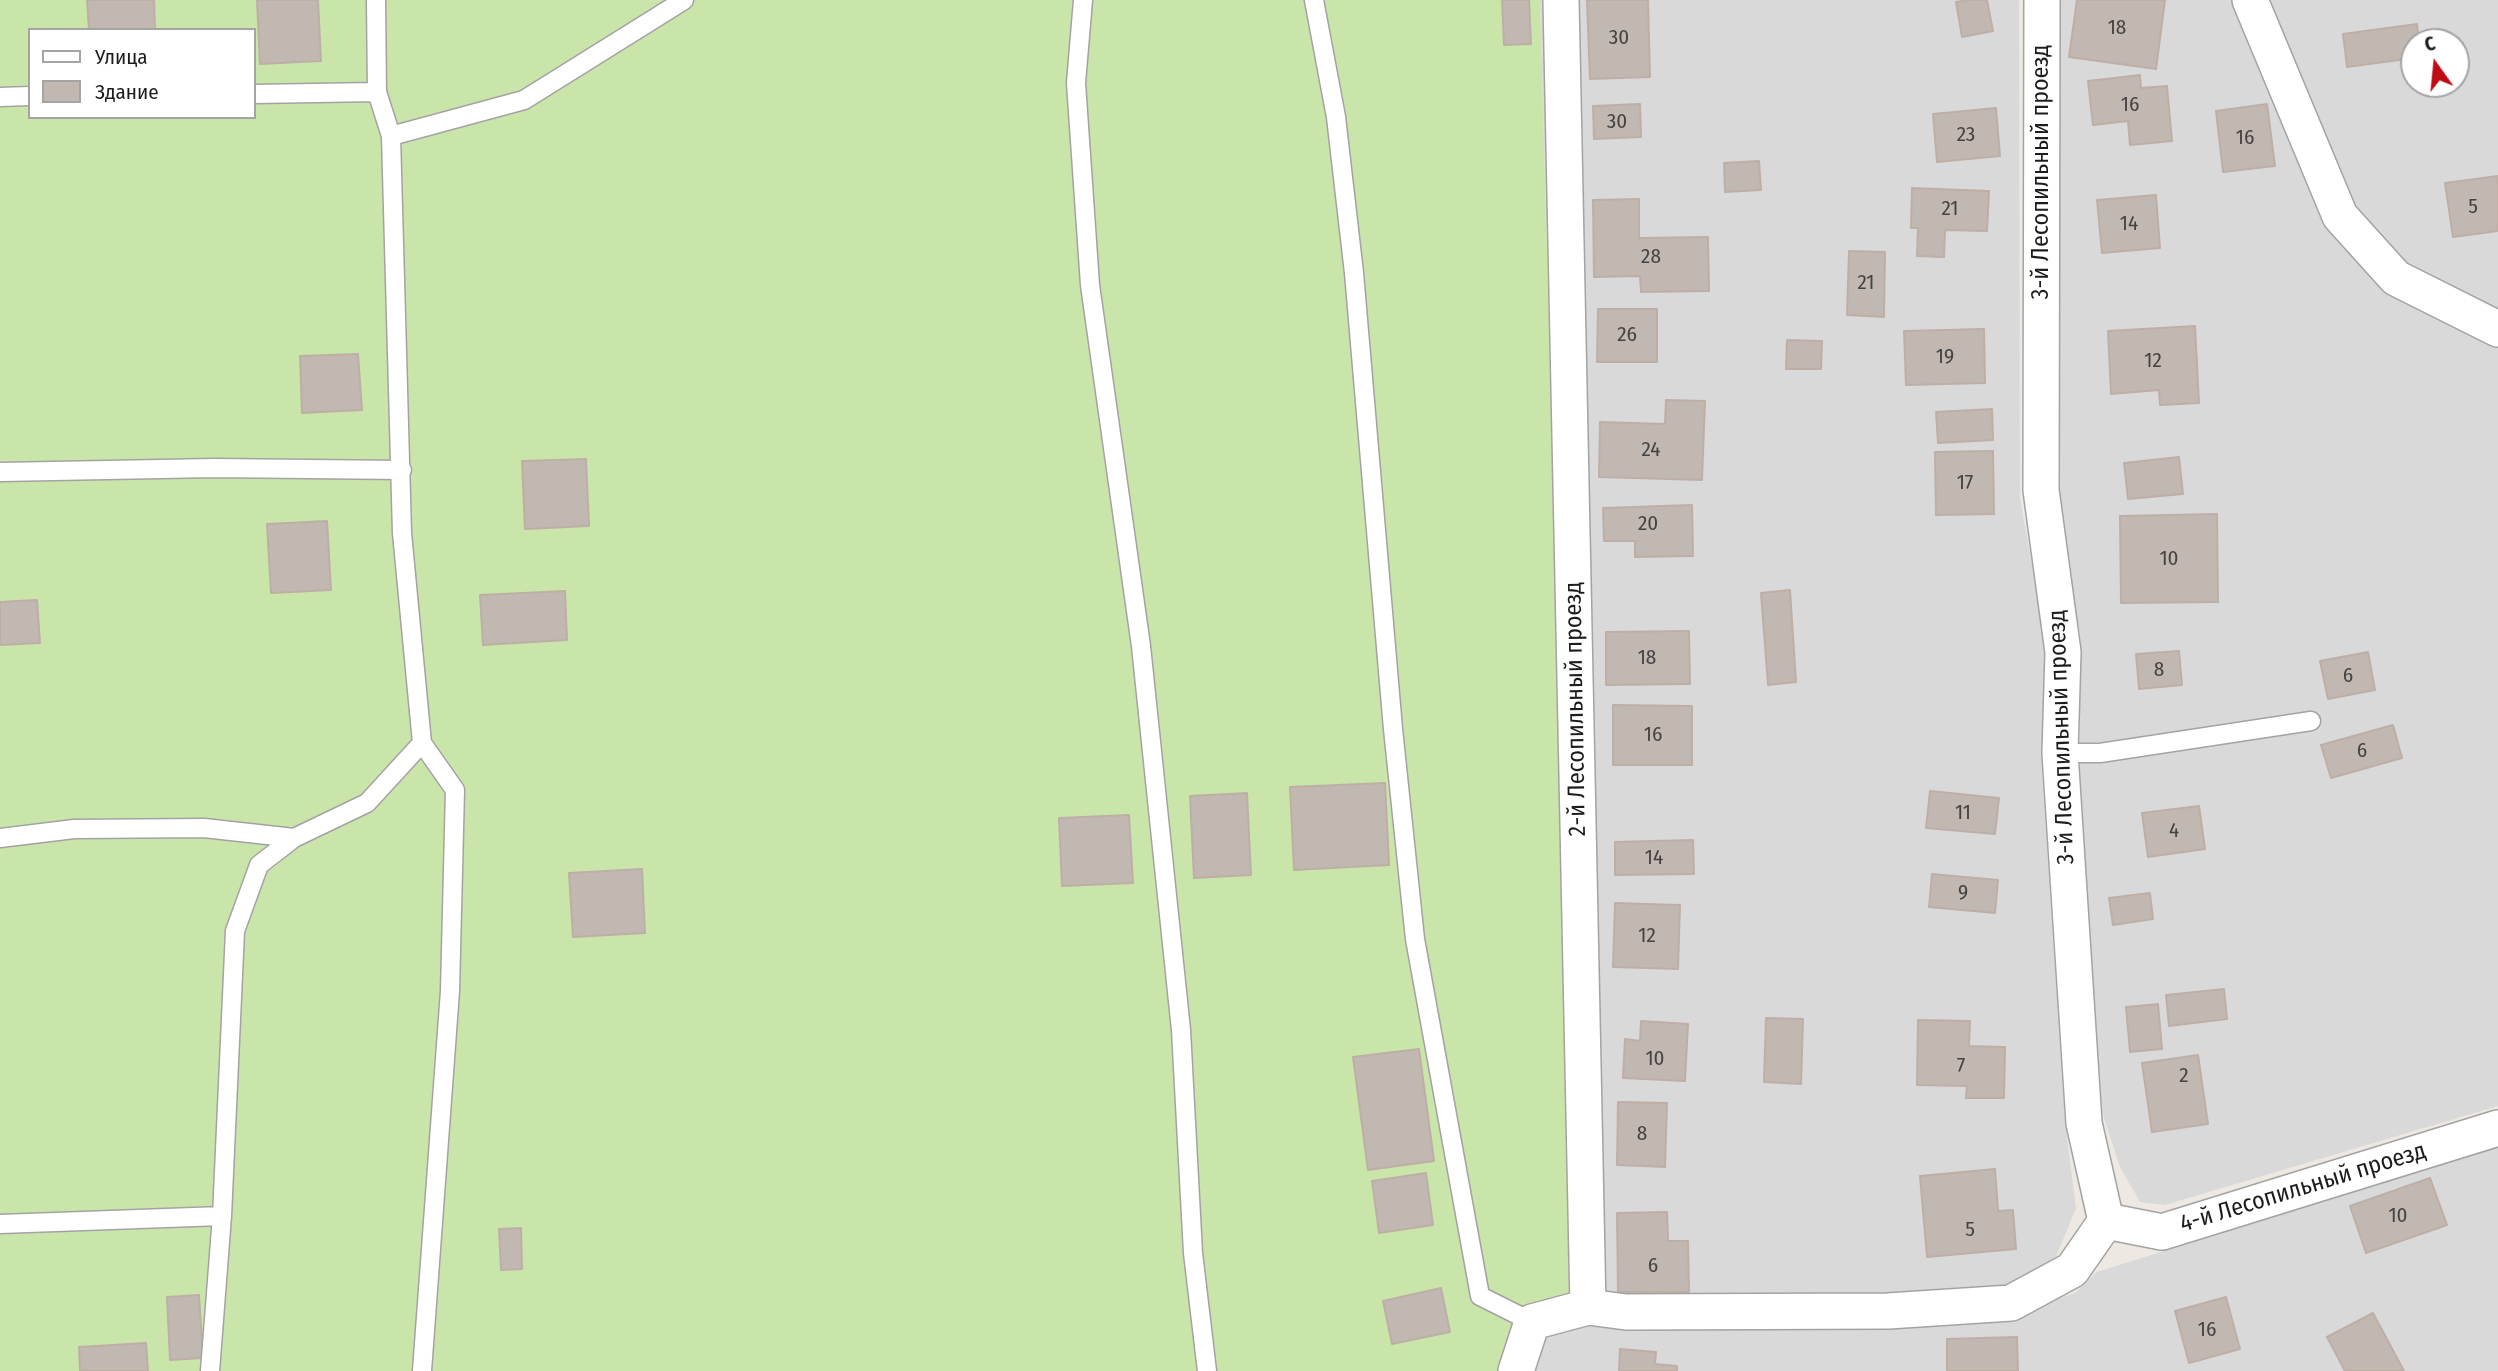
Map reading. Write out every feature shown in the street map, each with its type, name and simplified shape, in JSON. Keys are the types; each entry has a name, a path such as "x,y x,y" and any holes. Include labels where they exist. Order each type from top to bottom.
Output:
{"street":[{"name":"2-й Лесопильный проезд","path":"1561,0 1588,1307"},
{"name":"3-й Лесопильный проезд","path":"2042,0 2041,490 2063,652 2060,753 2084,1123 2106,1221"},
{"path":"2250,0 2340,216 2396,278 2498,329"},
{"name":"4-й Лесопильный проезд","path":"2106,1221 2162,1232 2498,1128"},
{"path":"1516,1371 1532,1322 1588,1307 1626,1312 1888,1311 2011,1303 2073,1270 2106,1221"}],"lane":[{"path":"376,0 377,92 391,136 402,533 422,743 455,790 450,991 422,1371"},
{"path":"391,136 524,100 684,0"},
{"path":"1083,0 1076,83 1090,285 1141,646 1181,1030 1193,1254 1207,1371"},
{"path":"1314,0 1336,117 1354,273 1393,729 1415,939 1480,1296 1532,1322"},
{"path":"256,94 377,92"},
{"path":"0,97 28,96"},
{"path":"0,472 402,470"},
{"path":"2060,753 2100,753 2311,721"},
{"path":"210,1371 222,1216 235,931 260,866 295,838 367,803 422,743"},
{"path":"0,838 74,829 204,828 295,838"},
{"path":"0,1224 222,1216"}],"shaded area":[{"path":"1540,0 2019,0 2020,498 2048,655 2042,772 2065,1122 2076,1208 2056,1257 2005,1288 2014,1313 2075,1293 2097,1272 2498,1146 2498,1371 1505,1371 1576,1296"},
{"path":"2058,0 2239,0 2330,218 2498,342 2498,1106 2165,1205 2140,1202 2120,1167 2102,1112 2079,775 2081,641 2055,490"},
{"path":"2260,0 2498,0 2498,316 2405,271 2349,207"}],"green space":[{"path":"0,0 1540,0 1576,1296 1505,1371 0,1371"}],"building":[{"path":"87,0 154,0 155,28 89,28"},
{"path":"257,0 318,0 321,61 260,64"},
{"path":"1502,0 1529,0 1531,44 1504,45"},
{"path":"1587,0 1648,0 1650,77 1590,79"},
{"path":"1987,0 1993,31 1962,37 1956,2"},
{"path":"2077,0 2165,0 2156,69 2069,57"},
{"path":"2417,24 2417,28 2400,28 2400,60 2347,67 2343,34"},
{"path":"2140,75 2141,88 2167,86 2172,141 2130,145 2128,121 2093,125 2088,81"},
{"path":"1640,104 1641,137 1594,139 1593,106"},
{"path":"2267,104 2275,166 2223,172 2216,111"},
{"path":"1996,108 2000,156 1937,162 1933,114"},
{"path":"1759,161 1761,190 1725,192 1724,163"},
{"path":"2498,176 2498,231 2453,237 2445,183"},
{"path":"1912,188 1989,191 1987,231 1945,230 1944,257 1917,256 1918,228 1911,228"},
{"path":"2156,195 2160,248 2102,253 2097,200"},
{"path":"1639,199 1639,238 1708,237 1709,291 1641,292 1640,276 1594,277 1593,200"},
{"path":"1849,251 1885,252 1884,317 1847,315"},
{"path":"1598,309 1657,309 1657,362 1597,362"},
{"path":"2195,326 2199,403 2160,405 2159,390 2111,394 2108,331"},
{"path":"1984,329 1985,383 1906,385 1904,331"},
{"path":"1787,340 1822,341 1821,369 1786,369"},
{"path":"358,354 362,410 302,413 300,356"},
{"path":"1666,400 1705,401 1702,480 1599,477 1600,422 1665,424"},
{"path":"1992,409 1993,440 1938,443 1936,412"},
{"path":"1993,451 1994,514 1936,515 1935,452"},
{"path":"2179,457 2183,494 2128,499 2124,463"},
{"path":"586,459 589,526 525,529 522,461"},
{"path":"1692,505 1693,556 1635,557 1635,541 1604,541 1603,508"},
{"path":"2217,514 2218,602 2121,603 2120,516"},
{"path":"327,521 331,590 271,593 267,524"},
{"path":"1790,590 1796,682 1768,685 1761,593"},
{"path":"565,591 567,640 483,645 480,595"},
{"path":"37,600 40,643 0,645 0,602"},
{"path":"1689,631 1690,684 1606,685 1606,632"},
{"path":"2179,651 2182,685 2139,689 2136,654"},
{"path":"2368,652 2375,690 2328,699 2320,661"},
{"path":"1613,705 1692,706 1692,765 1613,765"},
{"path":"2393,725 2402,758 2331,778 2321,745"},
{"path":"1385,783 1389,865 1294,870 1290,787"},
{"path":"1930,791 1999,798 1995,834 1926,828"},
{"path":"1247,793 1251,875 1194,878 1190,796"},
{"path":"2199,806 2205,849 2148,857 2142,813"},
{"path":"1129,815 1133,883 1062,886 1059,818"},
{"path":"1693,840 1694,874 1615,875 1615,842"},
{"path":"642,869 645,933 573,937 569,873"},
{"path":"1932,874 1998,880 1995,913 1929,907"},
{"path":"2150,893 2153,919 2113,925 2109,898"},
{"path":"1615,903 1680,905 1678,969 1613,967"},
{"path":"2224,989 2227,1019 2169,1026 2166,995"},
{"path":"2158,1004 2162,1049 2130,1052 2126,1007"},
{"path":"1766,1018 1803,1019 1801,1084 1764,1082"},
{"path":"1918,1020 1970,1021 1969,1046 2005,1047 2004,1098 1966,1098 1967,1086 1917,1085"},
{"path":"1641,1021 1688,1024 1685,1081 1623,1078 1625,1039 1640,1041"},
{"path":"1419,1049 1434,1161 1368,1170 1353,1057"},
{"path":"2198,1055 2208,1124 2152,1132 2142,1063"},
{"path":"1618,1102 1667,1103 1665,1167 1617,1165"},
{"path":"1995,1169 1998,1211 2013,1210 2016,1249 1927,1257 1920,1176"},
{"path":"1426,1173 1433,1225 1379,1233 1372,1181"},
{"path":"2430,1178 2447,1225 2366,1253 2350,1206"},
{"path":"1667,1212 1668,1241 1688,1241 1689,1292 1618,1292 1617,1213"},
{"path":"521,1228 522,1269 501,1270 499,1229"},
{"path":"1441,1288 1450,1332 1392,1344 1383,1301"},
{"path":"199,1295 203,1358 170,1360 167,1297"},
{"path":"2226,1297 2240,1349 2189,1363 2175,1311"},
{"path":"2373,1313 2404,1371 2345,1371 2327,1337"},
{"path":"2017,1337 2018,1371 1947,1371 1947,1339"},
{"path":"146,1343 148,1371 80,1371 79,1347"},
{"path":"1620,1349 1656,1352 1655,1364 1677,1366 1677,1371 1619,1371"}]}
